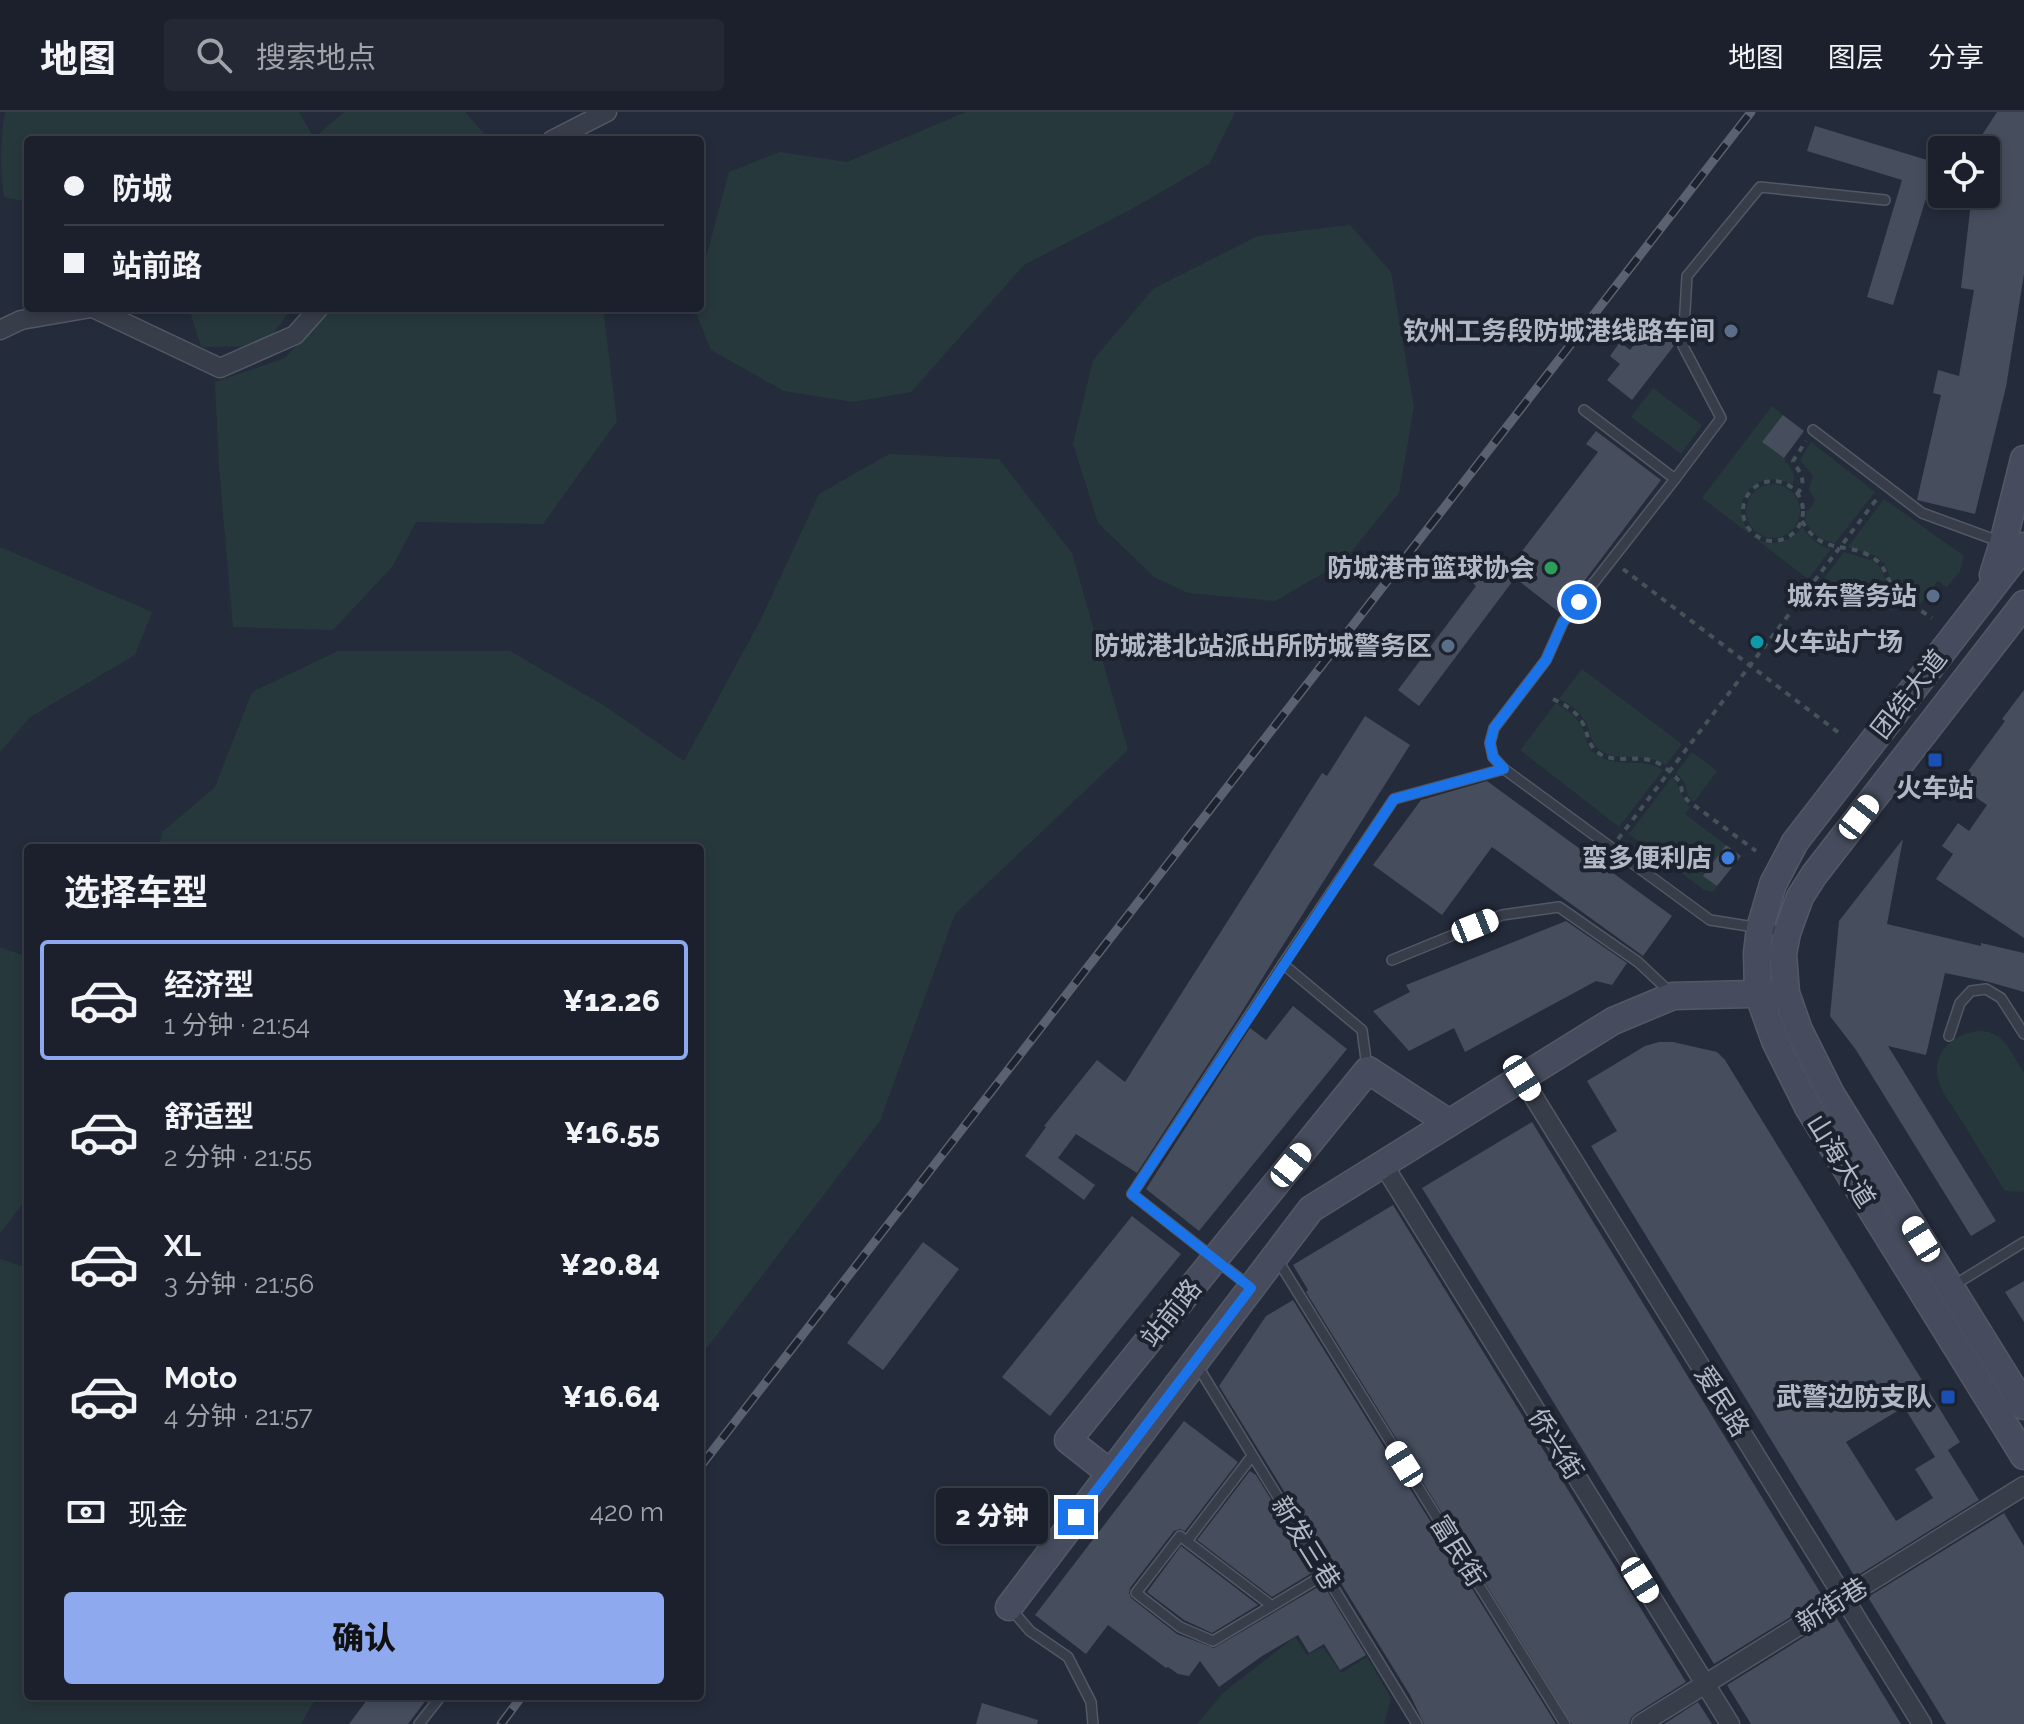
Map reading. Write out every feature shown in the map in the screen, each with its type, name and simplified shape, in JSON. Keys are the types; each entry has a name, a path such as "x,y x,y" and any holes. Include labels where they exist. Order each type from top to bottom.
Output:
{"main road":[{"name":"团结大道","path":"1795,842 1986,594 2015,548 2024,459"},
{"name":"团结大道","path":"1823,864 2024,604"},
{"name":"山海大道","path":"1795,842 1773,884 1760,928 1757,953 1758,993 1775,1041 1808,1107 2024,1456"},
{"name":"山海大道","path":"1823,864 1800,897 1783,954 1786,993 1799,1030 1831,1094 2024,1406"},
{"name":"站前路","path":"1009,1607 1311,1209 1613,1021 1673,996 1786,993"},
{"name":"站前路","path":"1110,1473 1068,1440 1368,1070"},
{"path":"1368,1070 1449,1123"}],"street":[{"path":"560,136 607,112"},
{"path":"0,330 21,320 68,312"},
{"path":"101,312 220,368 295,335 315,312"},
{"name":"爱民路","path":"1522,1078 1922,1724"},
{"name":"侨兴街","path":"1383,1164 1730,1724"},
{"name":"新街巷","path":"1641,1724 2024,1486"}],"lane":[{"path":"1787,933 1710,920 1504,769 1493,757 1490,743 1494,728 1546,660 1563,622 1721,418 1683,346 1687,276 1760,187 1885,200"},
{"path":"1584,410 1675,479"},
{"path":"1813,430 1922,513 2015,548"},
{"path":"1251,1288 1132,1194 1394,799 1504,769"},
{"path":"1392,960 1502,915 1559,907 1638,962 1673,996"},
{"path":"1283,964 1362,1030 1368,1070"},
{"path":"1949,1036 1960,1003 1971,991 1986,989 2001,998 2024,1034"},
{"path":"1928,1302 2024,1242"},
{"name":"富民街","path":"1275,1256 1565,1724"},
{"name":"新发三巷","path":"1195,1362 1417,1724"},
{"path":"1187,1541 1252,1456"},
{"path":"1272,1606 1180,1536 1136,1593 1180,1627 1213,1641 1272,1606 1325,1574"},
{"path":"1009,1607 1030,1631 1068,1657 1091,1702 1093,1724"},
{"path":"419,1724 438,1700"}],"path":[{"path":"1797,494 1802,488 1803,478 1793,461 1813,430"},
{"path":"1764,483 1783,483 1802,502 1802,521 1791,535 1783,539 1764,539 1749,528 1743,511 1745,502 1749,493 1764,483"},
{"path":"1611,847 1886,486"},
{"path":"1802,521 1808,532 1824,544 1874,558 1898,592 1932,618"},
{"path":"1751,541 1756,535"},
{"path":"1611,561 1843,736"},
{"path":"1553,699 1572,709 1583,723 1590,745 1599,753 1625,761 1657,763 1680,782 1687,800 1756,851"}],"shaded area":[{"path":"5,112 299,112 313,136 24,136 24,201 4,197 2,133"},
{"path":"344,112 465,112 486,136 316,136"},
{"path":"966,112 1235,112 1209,164 1139,205 1024,265 911,392 853,402 784,391 711,350 696,312 704,312 704,255 707,254 729,172 780,152 847,162"},
{"path":"1350,225 1391,272 1414,407 1399,493 1343,562 1275,601 1188,593 1154,577 1098,523 1073,444 1093,360 1153,289 1258,236"},
{"path":"190,312 289,312 264,346 201,347"},
{"path":"326,312 603,312 617,421 543,524 416,522 392,567 333,630 233,627 215,382 285,358"},
{"path":"1653,388 1702,425 1681,454 1631,417"},
{"path":"1772,406 1783,415 1762,442 1784,458 1794,474 1793,485 1767,480 1748,490 1741,511 1751,535 1702,498"},
{"path":"1811,442 1875,492 1835,543 1817,536 1805,521 1806,511 1815,500 1809,489 1813,476 1800,460"},
{"path":"889,454 999,459 1072,553 1128,750 955,914 880,1121 704,1352 704,844 160,844 162,832 215,787 252,692 338,651 510,651 605,706 684,761 760,621 819,494"},
{"path":"1773,484 1792,492 1800,511 1792,530 1773,538 1754,530 1746,511 1754,492"},
{"path":"1884,499 1964,556 1960,571 1947,587 1938,581 1919,605 1892,581 1884,563 1876,556 1848,547"},
{"path":"1802,527 1814,541 1831,549 1808,579 1756,539 1769,543 1781,542"},
{"path":"0,547 152,612 135,655 30,717 0,752"},
{"path":"1844,552 1873,561 1879,566 1888,584 1901,599 1892,611 1858,585 1842,604 1818,586"},
{"path":"1582,669 1682,744 1666,765 1648,758 1616,756 1597,748 1581,715 1559,699"},
{"path":"1556,703 1577,720 1590,748 1597,755 1663,770 1619,827 1520,750"},
{"path":"1692,752 1717,771 1694,802 1676,773"},
{"path":"1672,777 1690,807 1685,814 1726,845 1704,875 1717,886 1713,892 1704,890 1629,834"},
{"path":"0,947 24,956 24,1202 0,1233"},
{"path":"1978,1031 1999,1037 2024,1073 2024,1192 2005,1191 1939,1083 1938,1063 1945,1047 1960,1036"},
{"path":"0,1259 24,1267 24,1700 315,1700 301,1724 0,1724"},
{"path":"1295,1637 1307,1655 1323,1647 1341,1673 1367,1657 1391,1698 1384,1724 1197,1724 1224,1692"}],"building":[{"path":"1997,112 2024,112 2024,274 2006,387 1975,514 1917,500 1941,395 1933,393 1938,370 1959,376 1974,290 1961,288 1970,208 2000,208 2000,136 1982,135"},
{"path":"1815,126 1928,160 1928,192 1893,305 1867,297 1902,180 1807,151"},
{"path":"1656,316 1676,330 1676,343 1632,400 1607,380 1620,364 1610,356 1620,342 1630,350"},
{"path":"1783,415 1804,431 1784,458 1762,442"},
{"path":"1596,431 1661,480 1560,613 1515,578 1419,706 1398,690 1476,586 1473,583 1491,560 1506,572 1598,452 1586,444"},
{"path":"2024,690 2024,938 1936,879 1953,854 1942,846 1958,823 1969,831 1987,805 1958,785"},
{"path":"1365,716 1410,745 1137,1173 1076,1134 1058,1158 1095,1185 1084,1200 1025,1156 1044,1126 1097,1060 1125,1082 1322,773 1327,776"},
{"path":"1487,781 1672,916 1643,956 1492,847 1442,915 1373,865 1421,800"},
{"path":"1903,839 1887,924 2024,953 2024,992 1945,973 1926,1055 1888,1046 1996,1221 1971,1236 1856,1050 1830,1016 1839,921"},
{"path":"1726,845 1741,856 1717,886 1703,876"},
{"path":"1566,921 1627,963 1612,985 1596,981 1465,1052 1454,1028 1409,1051 1373,1011 1410,992 1406,985"},
{"path":"1293,1006 1347,1049 1199,1231 1146,1189 1250,1028 1266,1040"},
{"path":"1673,1042 1717,1052 1725,1060 1960,1442 1948,1450 1979,1500 1855,1577 1591,1146 1617,1131 1587,1081 1645,1046","holes":["1904,1407 1935,1457 1915,1469 1933,1498 1896,1521 1846,1442"]},
{"path":"1532,1122 1823,1597 1714,1664 1422,1188"},
{"path":"1393,1205 1686,1682 1635,1714 1629,1724 1572,1724 1306,1292 1308,1290 1293,1265"},
{"path":"1132,1216 1181,1254 1050,1416 1002,1377"},
{"path":"923,1242 959,1269 883,1370 847,1343"},
{"path":"2024,1281 2024,1322 2005,1292"},
{"path":"1293,1300 1556,1724 1424,1724 1410,1695 1219,1386 1266,1316"},
{"path":"1184,1421 1238,1462 1185,1531 1174,1531 1130,1588 1131,1598 1177,1634 1214,1648 1323,1584 1366,1655 1340,1670 1324,1644 1309,1653 1298,1635 1219,1687 1200,1661 1189,1676 1178,1674 1108,1625 1086,1654 1035,1615"},
{"path":"1250,1471 1256,1475 1315,1571 1272,1597 1197,1540"},
{"path":"2004,1513 2024,1546 2024,1724 1946,1724 1868,1597"},
{"path":"1181,1546 1258,1605 1212,1633 1184,1620 1147,1592"},
{"path":"1836,1617 1901,1724 1751,1724 1727,1685"},
{"path":"367,1700 426,1700 408,1724 349,1724"},
{"path":"1698,1702 1712,1724 1664,1724"},
{"path":"982,1703 1038,1720 1037,1724 976,1724"}],"railway":[{"path":"704,1462 1751,112"},
{"path":"501,1724 519,1700"}],"place":[{"name":"钦州工务段防城港线路车间","path":"1731,331"},
{"name":"防城港市篮球协会","path":"1551,568"},
{"name":"城东警务站","path":"1933,596"},
{"name":"火车站广场","path":"1757,642"},
{"name":"防城港北站派出所防城警务区","path":"1448,646"},
{"name":"火车站","path":"1935,760"},
{"name":"蛮多便利店","path":"1728,858"},
{"name":"武警边防支队","path":"1948,1397"}],"route":[{"path":"1076,1517 1251,1288 1132,1194 1394,799 1504,769 1493,757 1490,743 1494,728 1546,660 1563,622 1579,602"}]}
